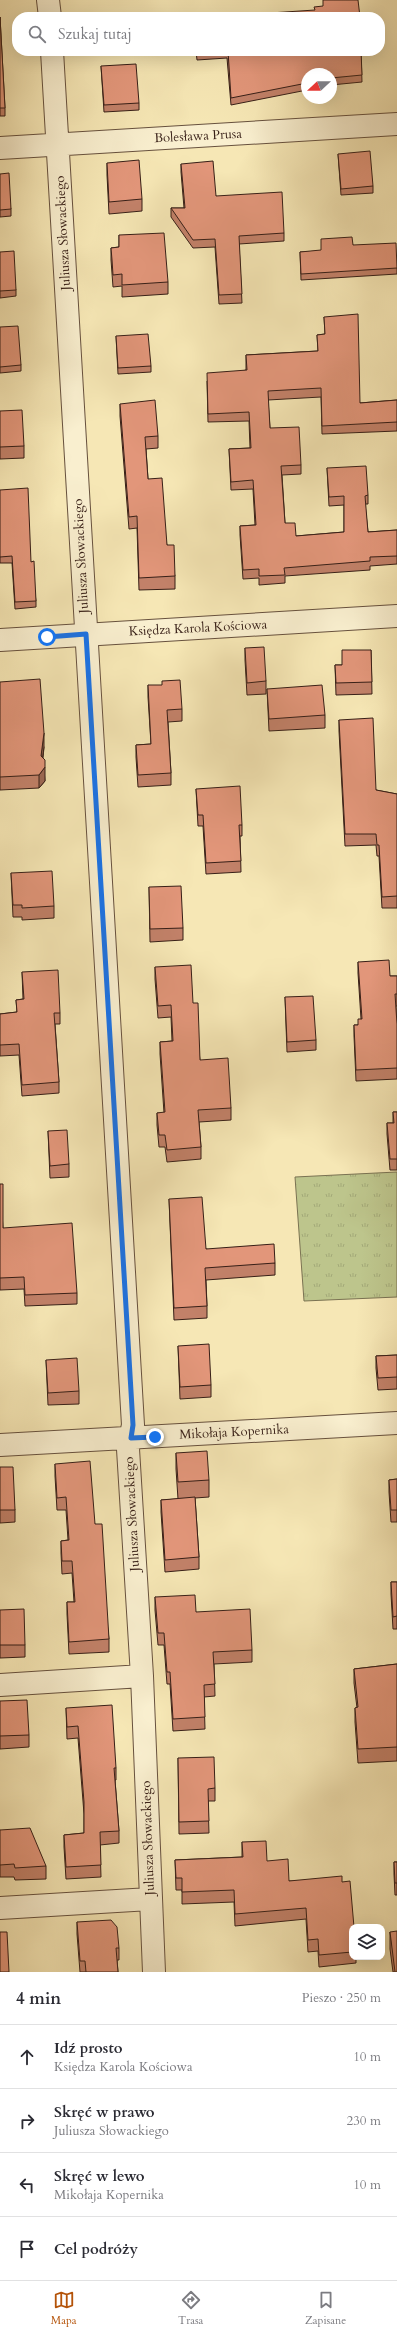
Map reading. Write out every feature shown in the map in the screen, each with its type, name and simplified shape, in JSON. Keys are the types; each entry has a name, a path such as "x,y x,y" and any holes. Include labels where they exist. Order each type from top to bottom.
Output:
{"street":[{"path":"48,0 49,12"},
{"name":"Juliusza Słowackiego","path":"52,56 133,1425 128,1449 142,1676 154,1972"},
{"name":"Bolesława Prusa","path":"0,148 397,124"},
{"name":"Księdza Karola Kościowa","path":"0,640 397,616"},
{"name":"Mikołaja Kopernika","path":"0,1445 397,1423"},
{"path":"0,1685 142,1676"},
{"path":"0,1908 150,1899"}],"green space":[{"path":"397,1172 397,1297 304,1301 295,1177"}],"building":[{"path":"323,0 358,0 359,12 285,12 315,10 314,7 323,6"},
{"path":"0,17 5,108 0,108"},
{"path":"228,56 361,56 362,75 337,77 337,68 301,68 301,84 231,98"},
{"path":"136,64 139,103 104,105 101,66"},
{"path":"370,151 373,186 341,189 338,154"},
{"path":"139,160 142,199 109,202 107,163"},
{"path":"213,161 216,196 282,192 284,233 239,236 242,294 219,295 215,239 193,240 171,208 185,208 181,164"},
{"path":"9,173 11,209 0,210 0,174"},
{"path":"164,233 168,282 122,285 122,274 113,275 111,248 119,247 119,235"},
{"path":"352,237 353,245 396,243 397,268 301,274 300,252 321,250 321,239"},
{"path":"14,251 16,290 0,291 0,252"},
{"path":"358,314 360,403 397,400 397,422 322,426 321,388 268,391 270,428 299,427 301,465 281,466 285,523 295,523 296,536 344,532 344,496 329,497 327,468 366,466 368,495 365,496 368,532 397,530 397,556 370,557 370,561 284,568 285,575 259,576 259,569 243,570 240,526 256,525 253,480 231,482 229,449 251,448 249,412 208,414 207,373 247,370 246,355 318,351 317,335 325,334 324,317"},
{"path":"18,326 21,365 0,367 0,327"},
{"path":"148,334 151,366 118,368 116,336"},
{"path":"155,400 158,436 145,437 148,479 162,478 167,545 174,545 175,576 139,578 137,516 129,517 120,404"},
{"path":"22,410 24,446 0,447 0,411"},
{"path":"28,488 31,562 34,561 36,601 15,602 12,556 0,557 0,490"},
{"path":"264,647 266,681 247,683 245,648"},
{"path":"342,650 371,650 372,682 336,683 335,665 342,665"},
{"path":"40,679 44,733 41,756 45,760 45,767 39,775 0,777 0,682"},
{"path":"180,680 182,709 167,710 171,773 138,775 136,745 151,744 148,685 162,685 162,681"},
{"path":"322,685 325,715 269,719 267,689"},
{"path":"373,718 376,790 397,794 397,896 382,897 379,845 377,845 376,834 345,834 339,720"},
{"path":"240,786 242,825 239,825 241,861 206,863 203,815 198,815 196,789"},
{"path":"52,871 54,906 22,908 22,905 13,905 11,873"},
{"path":"181,886 183,928 150,929 149,887"},
{"path":"389,960 390,976 397,976 397,994 395,994 397,1068 356,1070 354,1025 358,1025 358,1019 362,1019 358,962"},
{"path":"191,965 193,1003 198,1003 200,1060 228,1058 231,1108 198,1110 201,1147 167,1150 165,1135 159,1135 157,1113 165,1112 160,1042 173,1041 171,1005 158,1006 155,967"},
{"path":"58,970 60,1013 54,1013 59,1082 22,1085 19,1044 0,1045 0,1014 17,1012 16,1000 24,999 22,972"},
{"path":"313,996 316,1040 287,1042 285,997"},
{"path":"393,1112 397,1112 397,1159 390,1159 387,1123 394,1123"},
{"path":"67,1130 69,1164 50,1166 48,1131"},
{"path":"0,1184 3,1184 3,1228 72,1223 77,1293 25,1295 24,1277 0,1278"},
{"path":"202,1197 206,1249 274,1244 275,1263 205,1268 207,1306 174,1308 169,1199"},
{"path":"209,1344 211,1385 180,1387 178,1346"},
{"path":"397,1355 397,1377 378,1378 376,1356"},
{"path":"77,1358 79,1391 48,1393 46,1360"},
{"path":"207,1451 209,1480 178,1482 176,1453"},
{"path":"90,1461 95,1524 102,1524 109,1639 69,1642 67,1602 75,1602 72,1561 62,1561 61,1541 69,1540 66,1497 57,1498 55,1464"},
{"path":"0,1467 13,1467 15,1510 0,1510"},
{"path":"397,1479 397,1510 391,1510 389,1480"},
{"path":"195,1497 199,1557 165,1560 161,1500"},
{"path":"391,1582 397,1582 397,1616 393,1617"},
{"path":"195,1595 196,1612 250,1609 252,1650 213,1652 215,1684 204,1685 205,1717 173,1719 170,1672 167,1672 164,1633 158,1633 155,1597"},
{"path":"24,1609 25,1645 0,1645 0,1610"},
{"path":"397,1664 397,1747 358,1749 355,1708 358,1707 354,1669"},
{"path":"27,1700 29,1735 0,1736 0,1701"},
{"path":"112,1705 116,1768 114,1768 119,1831 100,1832 101,1865 66,1867 64,1835 84,1833 84,1802 78,1726 67,1727 66,1708"},
{"path":"214,1757 215,1788 208,1789 209,1821 179,1822 178,1758"},
{"path":"30,1828 46,1866 15,1868 14,1864 0,1865 0,1830"},
{"path":"266,1841 267,1861 288,1859 289,1881 342,1876 342,1882 350,1881 354,1924 349,1924 349,1952 319,1955 318,1939 308,1940 306,1908 235,1914 234,1890 182,1892 182,1878 176,1878 175,1860 243,1857 242,1842"},
{"path":"394,1862 397,1862 397,1883 395,1883"},
{"path":"111,1920 117,1927 119,1948 116,1948 118,1972 86,1972 85,1961 80,1961 77,1922"},
{"path":"397,1931 397,1972 395,1972 390,1932"},
{"path":"0,1932 7,1932 9,1972 0,1972"}],"route":[{"path":"47,637 86,634 133,1425 131,1438 155,1437"}]}
